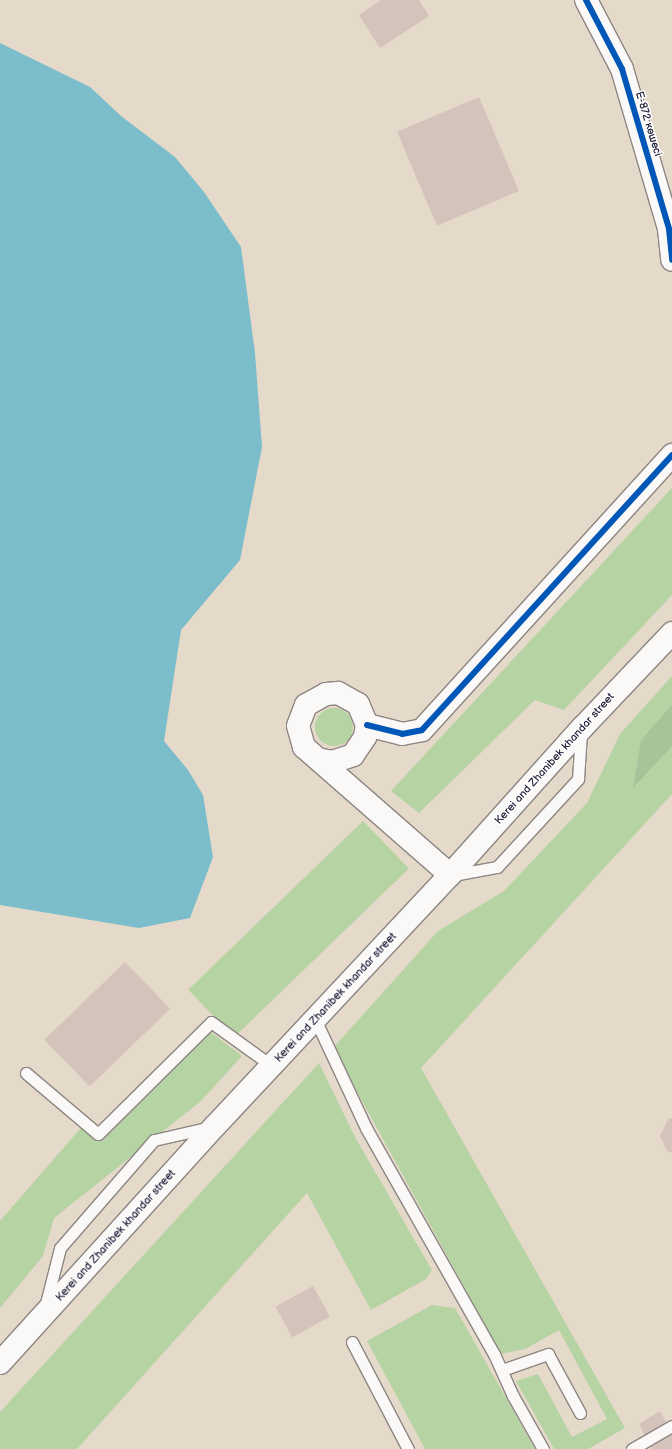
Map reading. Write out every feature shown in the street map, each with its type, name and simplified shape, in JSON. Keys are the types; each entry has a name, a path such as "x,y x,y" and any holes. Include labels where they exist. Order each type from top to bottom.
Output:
{"street":[{"name":"Е-872 көшесі","path":"586,0 622,69 669,229 672,260"},
{"path":"367,725 402,734 422,730 672,455"},
{"name":"Kerei and Zhanibek khandar street","path":"0,1364 215,1126 450,875 582,728 672,633"},
{"path":"322,760 332,762 353,755 363,742 367,725 358,704 348,697 332,694 315,698 300,715 298,726 304,747 322,760 450,875"}],"lane":[{"path":"450,875 497,867 578,779 582,728"},
{"path":"316,1019 366,1128 502,1370 543,1449"},
{"path":"26,1073 98,1134 211,1022 272,1066"},
{"path":"42,1318 60,1248 154,1140 215,1126"},
{"path":"352,1342 408,1449"},
{"path":"502,1370 548,1354 580,1414"},
{"path":"632,1449 672,1426"}],"green space":[{"path":"672,488 672,595 564,710 535,700 419,813 391,791"},
{"path":"672,676 672,794 421,1068 625,1428 588,1449 554,1449 516,1381 538,1374 572,1437 607,1419 559,1330 525,1349 501,1354 333,1048 438,931 504,891 587,803 620,734"},
{"path":"672,705 672,746 633,788 641,740"},
{"path":"330,708 338,708 348,713 352,720 352,734 348,741 338,746 330,746 320,741 318,738 315,731 315,723 320,713 323,711"},
{"path":"363,821 409,868 234,1037 188,990"},
{"path":"204,1027 242,1056 201,1101 54,1218 43,1256 0,1308 0,1221 85,1123 98,1134"},
{"path":"319,1063 356,1139 432,1270 426,1279 371,1310 307,1193 77,1449 0,1449 0,1412"},
{"path":"432,1305 455,1308 535,1449 425,1449 367,1341"}],"water":[{"path":"0,43 90,87 121,116 175,157 204,192 241,247 255,353 262,447 240,560 181,630 164,741 188,770 203,795 213,857 190,918 139,928 0,905"}],"building":[{"path":"381,0 419,0 429,16 380,48 359,15"},
{"path":"479,97 519,191 437,226 397,132"},
{"path":"125,962 170,1009 90,1087 44,1040"},
{"path":"672,1118 672,1153 667,1151 660,1136 668,1119"},
{"path":"313,1286 330,1317 292,1337 275,1307"},
{"path":"660,1411 672,1433 672,1449 652,1449 639,1424"}],"cycle path":[{"path":"586,0 622,69 669,229 672,260"},
{"path":"367,725 402,734 422,730 672,455"}]}
